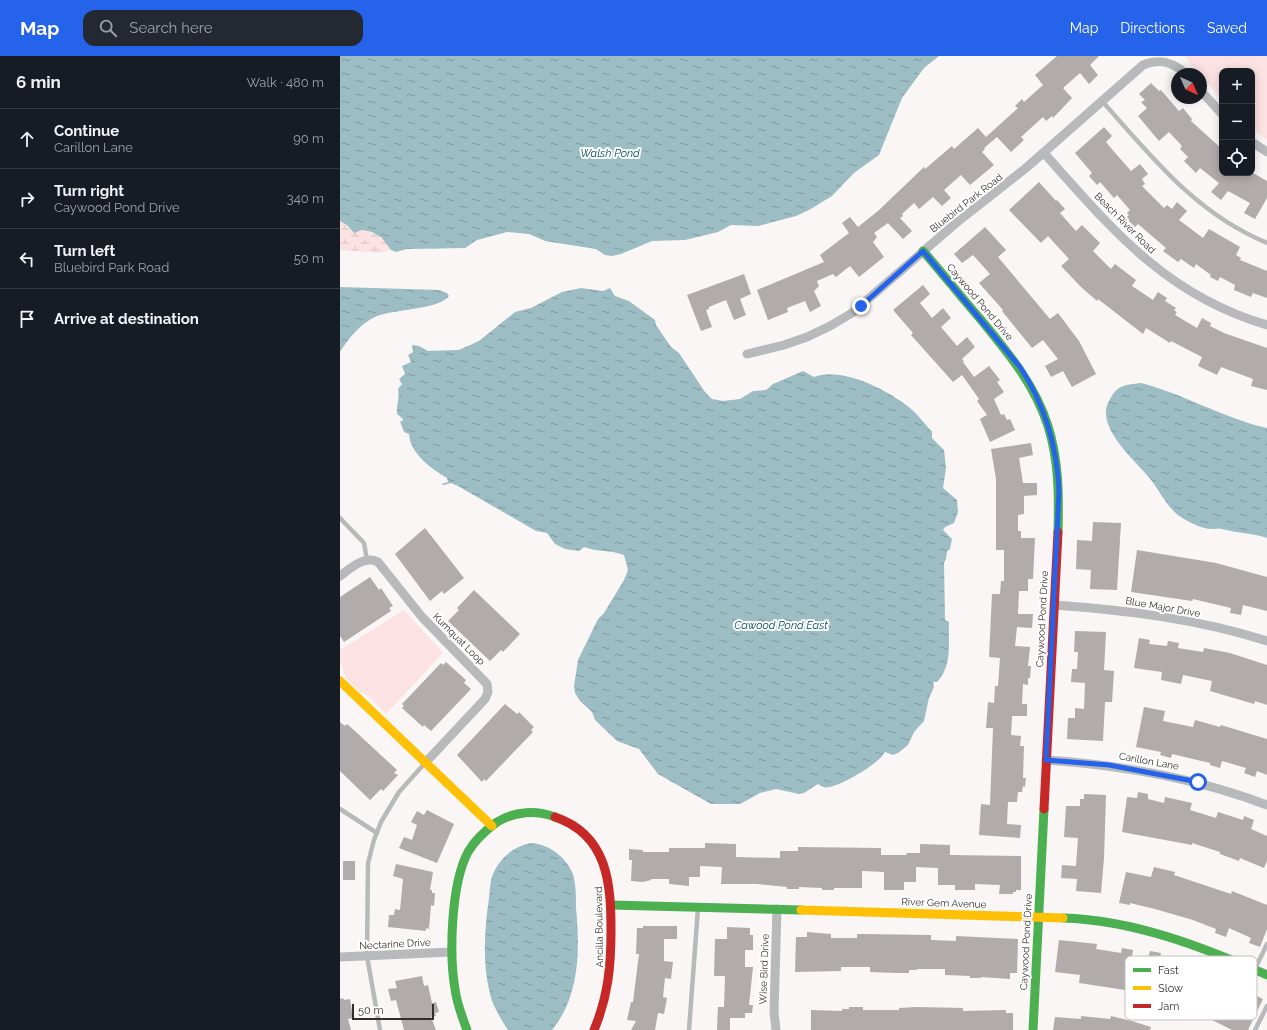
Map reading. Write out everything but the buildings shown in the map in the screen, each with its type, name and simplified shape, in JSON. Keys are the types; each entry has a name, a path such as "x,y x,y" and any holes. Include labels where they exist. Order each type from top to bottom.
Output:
{"street":[{"name":"Bluebird Park Road","path":"747,354 796,341 819,332 841,320 861,306 923,251 1044,153 1138,68 1148,63 1160,61 1170,63 1177,68"},
{"path":"1207,98 1219,111"},
{"path":"1255,144 1267,152"},
{"name":"Beach River Road","path":"1044,153 1109,225 1146,261 1177,283 1208,301 1267,325"},
{"name":"Caywood Pond Drive","path":"923,251 1020,367 1035,393 1046,418 1056,457 1058,479 1054,605 1033,1030"},
{"path":"340,576 360,562 367,560"},
{"name":"Kumquat Loop","path":"367,560 374,560 381,565 422,617 447,644 483,678 487,684 488,692 485,699 425,763"},
{"name":"Blue Major Drive","path":"1054,605 1158,616 1267,641"},
{"path":"342,687 492,826"},
{"name":"Carillon Lane","path":"1046,760 1109,765 1170,776 1211,786 1267,805"},
{"name":"Ancilla Boulevard","path":"467,1030 455,996 452,952 456,889 462,865 474,843 492,826 511,815 532,810 548,813 570,822 585,834 601,858 609,881 611,905 610,979 605,1003 594,1030"},
{"name":"River Gem Avenue","path":"611,905 698,906 1039,916 1094,920 1149,931 1224,956"},
{"name":"Wise Bird Drive","path":"776,1030 774,1012 777,909"},
{"name":"Nectarine Drive","path":"340,957 452,952"},
{"name":"River Gem Avenue","path":"1257,970 1267,975"}],"lane":[{"path":"1102,101 1183,190 1223,220 1267,242"},
{"path":"340,518 364,544 367,560"},
{"path":"380,1030 367,956 368,862 381,822 399,792 425,763"},
{"path":"340,809 377,833"},
{"path":"688,1030 698,906"},
{"path":"1257,965 1267,944"},
{"path":"1255,1030 1267,1006"}],"green space":[{"path":"1184,56 1267,56 1267,140 1255,131 1255,68 1219,68 1219,97 1207,83 1207,68 1194,68"},
{"path":"340,221 347,225 350,230 358,232 362,230 379,237 386,242 391,250 378,253 340,250"},
{"path":"404,610 443,653 386,714 369,696 357,690 346,678 340,661 340,650"}],"water":[{"name":"Walsh Pond","path":"340,56 939,56 924,68 902,98 879,155 854,173 832,196 796,216 758,226 731,225 718,232 685,240 652,241 621,254 612,256 605,255 596,249 545,241 529,234 507,232 477,240 465,248 407,249 396,252 391,250 382,238 372,232 362,230 354,233 347,225 340,221"},
{"path":"340,287 439,290 447,293 449,296 444,301 425,307 382,314 375,317 355,332 340,352"},
{"name":"Cawood Pond East","path":"581,288 603,291 610,288 615,296 629,301 655,320 656,325 671,347 679,353 705,392 712,399 723,401 740,399 753,391 766,390 773,384 803,371 814,377 825,374 837,374 862,381 887,392 910,408 932,432 932,438 944,450 946,468 943,488 957,500 958,512 954,523 945,527 943,530 952,539 950,549 947,551 944,563 945,620 949,622 949,653 948,661 942,675 937,682 933,682 934,687 929,698 924,721 914,732 908,745 898,753 893,755 885,752 868,768 843,782 830,787 824,787 818,784 804,793 799,794 776,789 760,793 740,804 711,804 658,774 639,749 617,741 595,720 592,712 580,701 575,693 574,686 578,660 598,619 604,613 624,580 628,570 624,555 584,547 579,551 565,549 555,544 547,533 536,531 458,486 451,483 444,485 441,484 448,482 447,478 423,460 413,448 409,434 404,432 400,421 403,421 402,418 397,414 397,411 399,396 398,389 402,384 399,379 405,374 402,366 411,362 408,355 413,352 412,345 419,346 428,351 459,350 479,341 515,312 531,308 562,292"},
{"path":"1141,383 1173,393 1251,424 1267,428 1267,538 1233,531 1200,527 1179,516 1170,507 1151,480 1119,444 1107,422 1106,411 1109,401 1115,392 1126,385"},
{"path":"531,843 544,846 556,852 566,862 573,874 576,891 578,956 573,987 568,1002 561,1017 552,1030 508,1030 492,1001 485,963 485,937 490,886 496,868 504,858 513,850"}],"traffic: fast":[{"path":"923,251 1002,346 1029,383 1043,411 1052,439 1056,465 1058,532"},
{"path":"1033,1030 1044,809"},
{"path":"467,1030 456,995 452,957 455,900 462,866 468,852 477,839 493,825 504,818 526,813 540,813 555,817"},
{"path":"611,905 801,910"},
{"path":"1063,918 1090,920 1142,930 1193,945 1220,956"},
{"path":"1257,971 1267,975"}],"traffic: slow":[{"path":"340,681 492,826"},
{"path":"801,910 1063,918"}],"traffic: jam":[{"path":"1044,809 1058,532"},
{"path":"555,817 573,825 586,836 596,849 603,863 607,879 611,913 611,944 608,981 603,1006 594,1030"}],"route":[{"path":"861,306 923,251 1020,367 1031,384 1040,403 1048,424 1056,457 1059,491 1046,760 1109,765 1198,782"}]}
